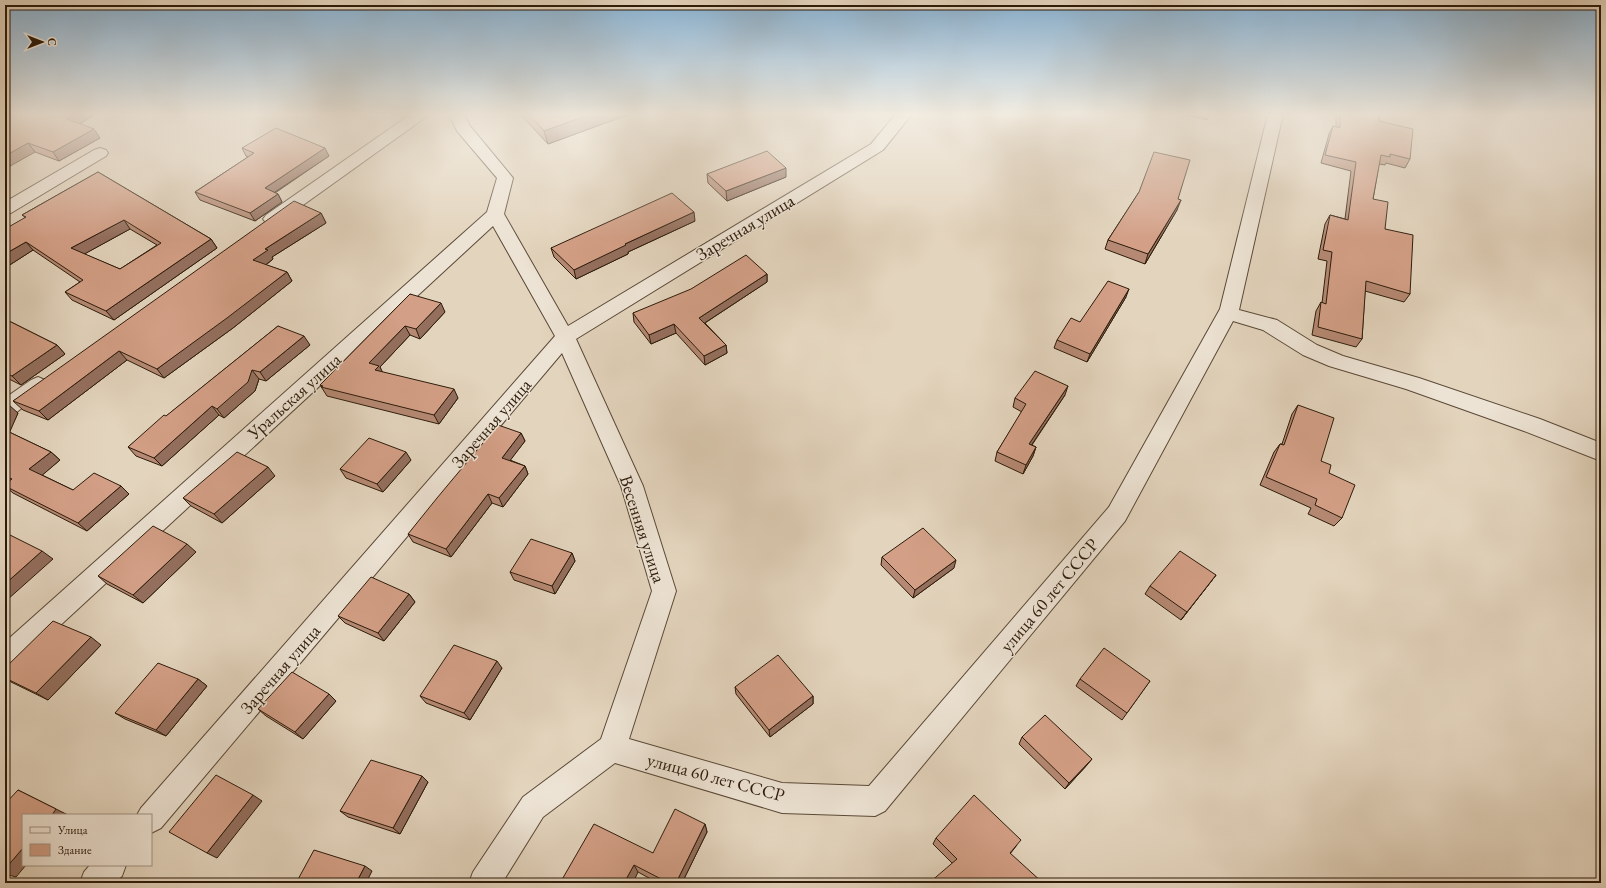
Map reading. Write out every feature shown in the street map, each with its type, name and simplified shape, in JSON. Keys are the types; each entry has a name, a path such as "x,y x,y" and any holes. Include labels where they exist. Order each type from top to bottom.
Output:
{"street":[{"path":"5,209 96,155"},
{"path":"258,229 362,155"},
{"path":"486,155 505,178 495,214"},
{"name":"Заречная улица","path":"152,817 565,337 863,155"},
{"name":"улица 60 лет СССР","path":"612,748 782,798 875,801 1117,514 1230,309 1265,155"},
{"name":"Весенняя улица","path":"495,214 565,337 632,486 664,591 612,748"},
{"name":"Уральская улица","path":"5,659 495,214"},
{"path":"1228,313 1270,325 1310,350 1336,361 1419,386 1532,425 1601,452"},
{"path":"5,409 50,376"},
{"path":"484,883 533,807 612,748"},
{"path":"95,883 110,866"}],"building":[{"path":"250,155 314,155 265,188 278,194 250,213 195,192"},
{"path":"755,155 772,155 786,168 726,191 707,174"},
{"path":"1153,155 1169,155 1190,160 1178,199 1181,200 1148,254 1108,240 1139,192"},
{"path":"1327,155 1381,155 1373,199 1388,202 1385,229 1413,235 1410,294 1366,281 1362,339 1318,327 1321,302 1326,304 1332,252 1323,250 1330,215 1348,220 1356,162"},
{"path":"1396,155 1410,155 1410,159"},
{"path":"98,172 211,239 106,311 65,292 83,280 26,242 5,254 5,229 26,217 22,215","holes":["124,220 161,243 120,269 71,248"]},
{"path":"672,193 694,212 625,244 626,245 574,270 551,248"},
{"path":"294,201 321,213 265,249 268,250 253,260 287,272 157,369 119,351 39,411 13,401"},
{"path":"746,255 767,274 699,318 726,345 704,356 674,324 649,335 633,313 691,289"},
{"path":"1108,281 1129,289 1090,354 1057,340 1071,318 1080,322"},
{"path":"410,294 441,303 416,329 405,326 369,363 379,366 375,370 454,389 434,415 321,387 323,386 320,385"},
{"path":"5,319 57,345 12,376 5,373"},
{"path":"278,326 304,336 260,372 252,370 248,382 217,409 212,406 154,458 128,447 164,415 166,416"},
{"path":"1035,371 1068,386 1029,444 1036,447 1026,465 997,452 1026,404 1015,398"},
{"path":"9,405 5,413 5,407"},
{"path":"1298,405 1334,418 1321,461 1331,465 1329,473 1355,485 1342,518 1315,505 1317,499 1266,477 1280,444 1284,445"},
{"path":"498,425 521,433 502,458 525,466 499,498 488,494 446,549 408,534 437,498"},
{"path":"5,430 51,452 29,469 73,490 94,473 121,486 78,523 5,486 5,484 12,479 5,476"},
{"path":"369,438 406,452 377,484 340,469"},
{"path":"237,452 268,467 214,514 183,498"},
{"path":"153,526 187,544 133,595 98,576"},
{"path":"923,528 956,560 915,590 882,557"},
{"path":"8,534 42,551 5,584 5,536"},
{"path":"531,539 572,553 552,586 510,572"},
{"path":"1180,551 1216,575 1187,612 1150,586"},
{"path":"371,577 409,594 378,633 338,616"},
{"path":"53,621 91,637 36,693 5,678 5,668"},
{"path":"454,645 497,661 464,713 420,696"},
{"path":"1104,648 1150,681 1127,713 1080,679"},
{"path":"778,655 813,696 769,730 735,687"},
{"path":"158,663 198,679 156,730 115,713"},
{"path":"292,672 329,694 295,732 258,709"},
{"path":"1045,715 1092,759 1069,783 1022,737"},
{"path":"371,760 422,776 393,828 340,811"},
{"path":"216,775 253,795 207,853 169,832"},
{"path":"18,790 56,809 53,814 22,814 22,849 5,869 5,804"},
{"path":"974,795 1021,840 1010,853 1043,883 929,883 957,859 936,838"},
{"path":"675,809 705,824 676,883 669,883 634,865 624,883 560,883 594,824 653,853"},
{"path":"314,850 365,866 356,883 296,883"}]}
